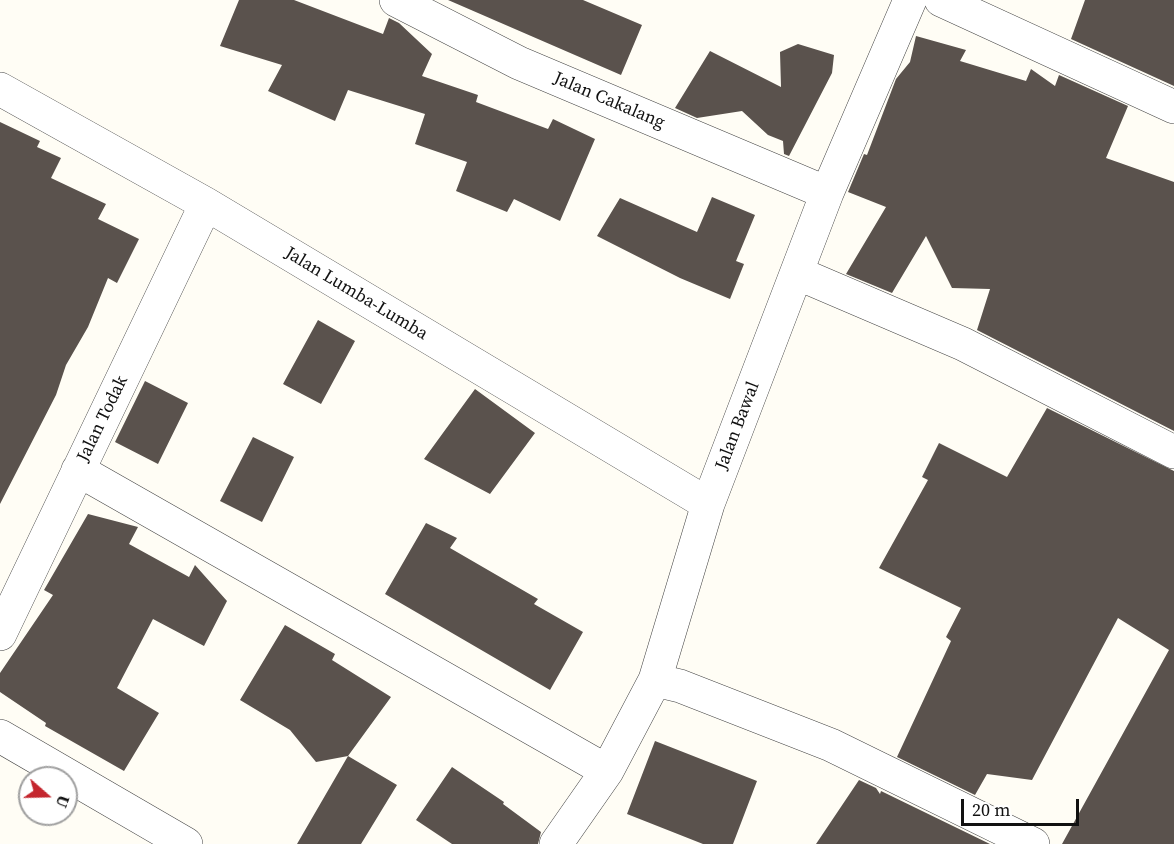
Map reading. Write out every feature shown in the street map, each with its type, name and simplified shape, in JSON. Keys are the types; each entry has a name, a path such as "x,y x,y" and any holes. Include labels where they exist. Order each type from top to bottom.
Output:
{"street":[{"name":"Jalan Cakalang","path":"396,0 519,63 827,193"},
{"name":"Jalan Bawal","path":"556,844 607,771 655,680 708,504 827,193 910,0"},
{"path":"941,0 1174,107"},
{"name":"Jalan Lumba-Lumba","path":"0,89 206,204 708,504"},
{"name":"Jalan Todak","path":"0,634 206,204"},
{"path":"797,273 963,344 1174,452"},
{"path":"78,470 607,771"},
{"path":"655,680 680,686 831,745 1033,844"},
{"path":"0,736 186,844"}],"building":[{"path":"239,0 294,0 383,34 389,18 399,23 432,54 422,76 478,95 476,102 548,129 553,119 595,139 560,221 514,199 507,212 456,191 467,162 415,144 425,114 348,90 335,121 268,91 282,65 220,46"},
{"path":"448,0 583,0 642,25 621,75"},
{"path":"1085,0 1174,0 1174,86 1071,39"},
{"path":"916,36 966,50 960,61 1026,81 1031,69 1055,86 1059,75 1128,106 1106,158 1174,182 1174,431 977,330 990,289 952,288 926,236 892,293 846,274 886,207 848,192 864,154 867,155 896,79 910,62"},
{"path":"798,44 834,55 832,73 789,156 784,154 783,141 768,135 742,111 697,118 675,108 710,51 781,87 780,52"},
{"path":"0,122 40,141 37,147 61,158 51,178 106,204 98,219 139,239 117,283 108,278 88,327 66,365 56,395 0,504"},
{"path":"712,197 755,215 736,261 744,264 730,299 680,278 597,236 620,198 697,232"},
{"path":"318,320 355,341 321,404 283,384"},
{"path":"145,381 188,403 158,464 115,442"},
{"path":"475,389 535,433 490,494 424,459"},
{"path":"1047,408 1174,471 1174,844 1062,844 1169,650 1118,618 1032,780 987,774 975,795 897,757 951,641 946,637 961,608 879,568 928,480 922,477 939,443 1007,477"},
{"path":"253,437 294,457 262,522 220,501"},
{"path":"88,514 138,527 129,544 189,577 195,565 227,601 204,646 153,619 117,688 159,713 124,771 45,726 46,723 0,692 0,673 53,595 44,590"},
{"path":"426,523 457,538 450,548 538,599 534,604 583,632 550,690 385,594"},
{"path":"285,625 335,654 332,660 391,697 348,756 316,762 290,730 240,700"},
{"path":"655,741 757,781 733,844 703,844 627,814"},
{"path":"348,756 397,785 361,844 297,844"},
{"path":"452,767 504,802 503,804 541,832 538,844 452,844 416,820"},
{"path":"859,780 876,788 880,794 881,791 990,844 816,844"}]}
